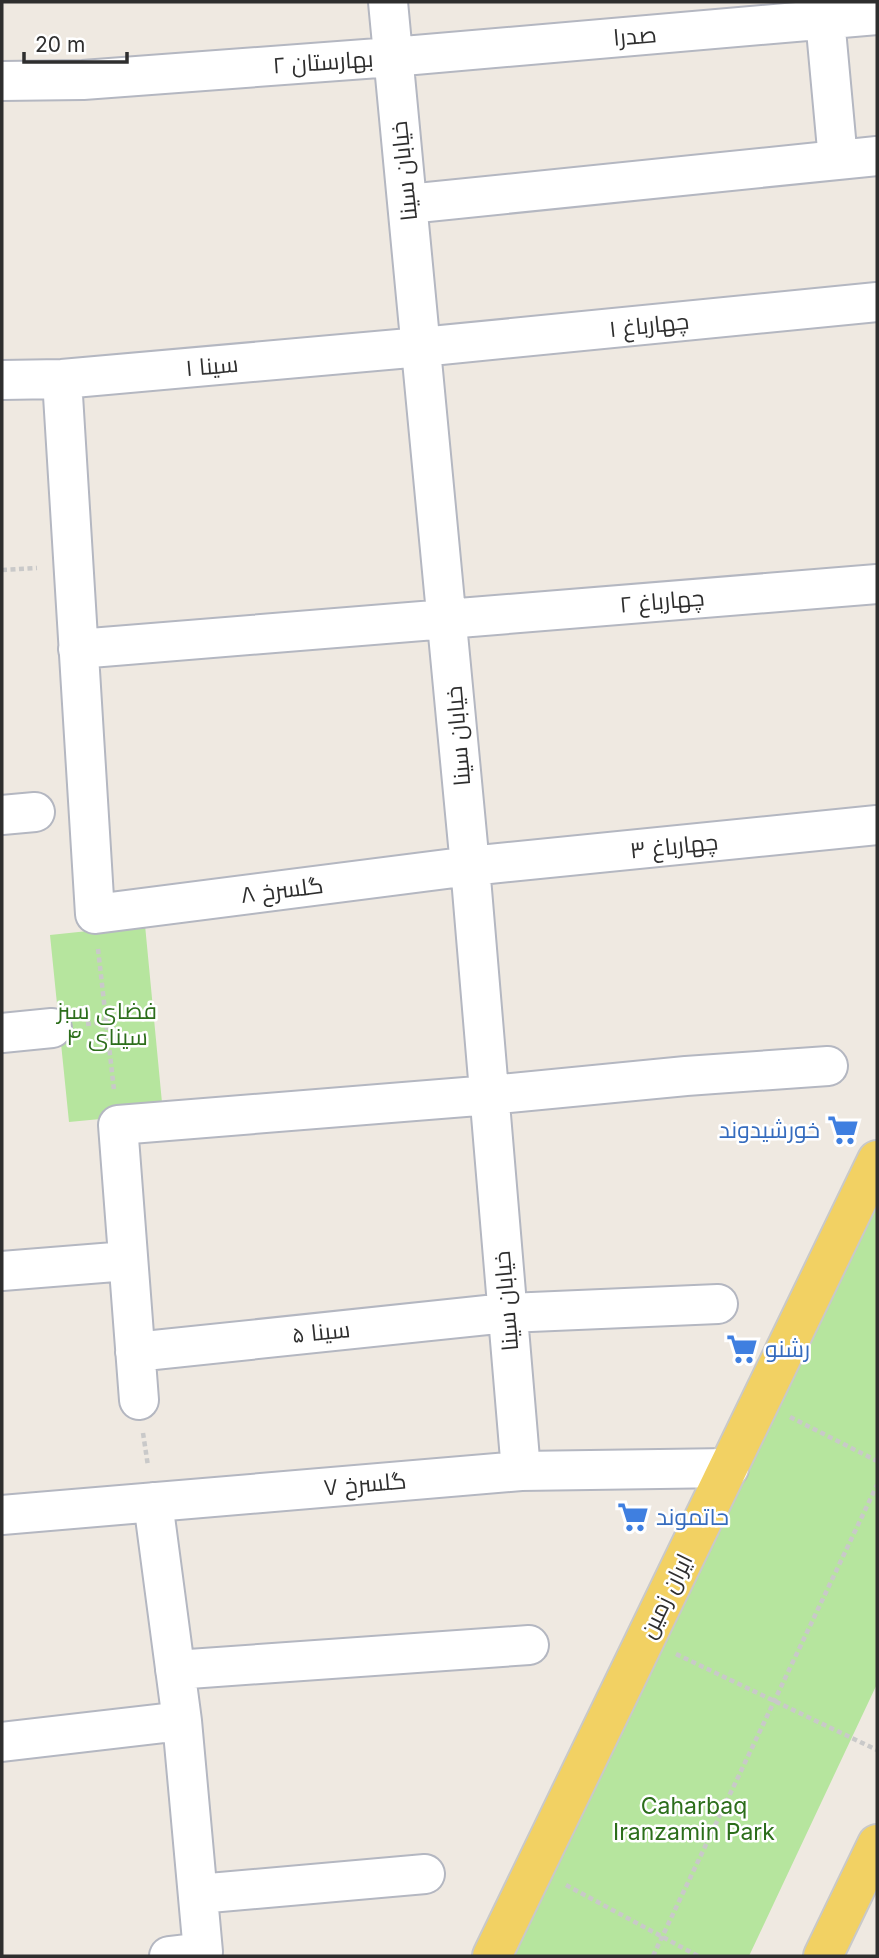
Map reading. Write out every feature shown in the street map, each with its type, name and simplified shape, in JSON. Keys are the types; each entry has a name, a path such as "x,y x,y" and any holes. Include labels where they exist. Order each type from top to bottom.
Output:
{"main road":[{"name":"ایران زمین","path":"492,1956 877,1160"},
{"path":"823,1956 877,1843"}],"street":[{"name":"خیابان سینا","path":"387,2 470,866 521,1471"},
{"name":"صدرا","path":"392,57 877,15"},
{"path":"825,19 838,160"},
{"name":"بهارستان ۲","path":"2,81 83,80 392,57"},
{"path":"408,204 877,156"},
{"name":"چهارباغ ۱","path":"421,347 877,302"},
{"name":"سینا ۱","path":"2,380 62,379 421,347"},
{"path":"62,379 94,914"},
{"name":"چهارباغ ۲","path":"78,649 877,584"},
{"name":"چهارباغ ۳","path":"470,866 877,825"},
{"name":"گلسرخ ۸","path":"94,914 470,866"},
{"path":"2,1033 52,1028"},
{"path":"139,1400 118,1125 828,1066"},
{"path":"2,1271 127,1261"},
{"name":"سینا ۵","path":"135,1352 506,1313 718,1304"},
{"name":"گلسرخ ۷","path":"2,1515 521,1471 729,1468"},
{"path":"153,1502 182,1721 198,1894 186,1954"},
{"path":"175,1670 529,1645"},
{"path":"2,1742 182,1721"},
{"path":"198,1894 425,1874"}],"path":[{"path":"94,914 118,1125"},
{"path":"139,1400 153,1502"},
{"path":"760,1402 877,1461"},
{"path":"653,1956 877,1485"},
{"path":"646,1639 877,1750"},
{"path":"535,1868 698,1956"}],"green space":[{"name":"فضای سبز سینای ۴","path":"145,925 163,1113 69,1122 50,935"},
{"name":"Caharbaq Iranzamin Park","path":"877,1184 877,1684 749,1956 509,1956"}],"place":[{"name":"خورشیدوند","path":"843,1130"},
{"name":"رشنو","path":"742,1349"},
{"name":"حاتموند","path":"633,1517"}]}
